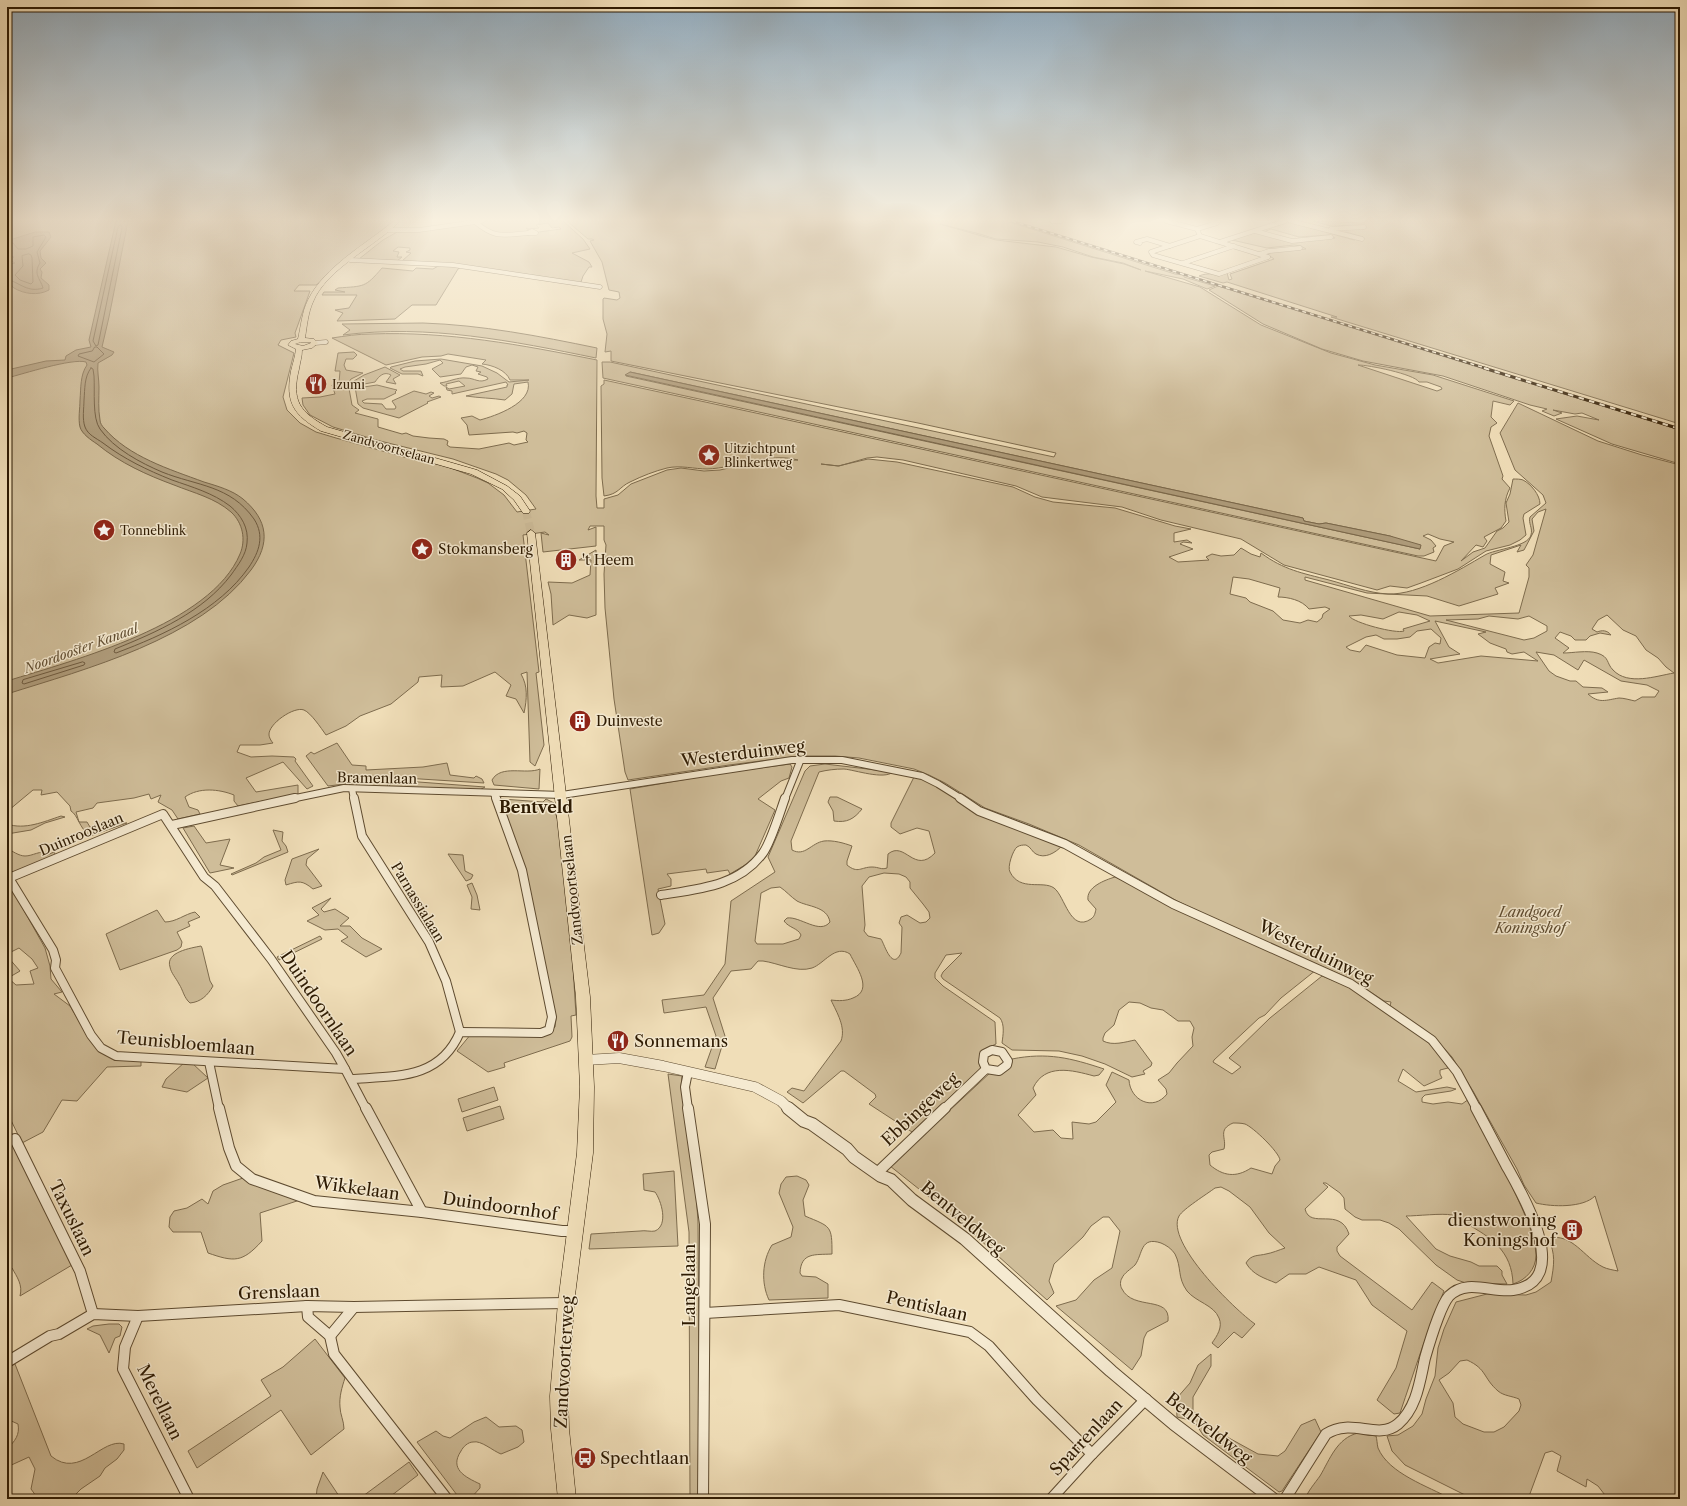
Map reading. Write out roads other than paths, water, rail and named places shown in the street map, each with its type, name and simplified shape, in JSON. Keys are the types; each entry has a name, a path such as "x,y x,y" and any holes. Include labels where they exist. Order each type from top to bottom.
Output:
{"main road":[{"path":"304,340 304,324 312,296 316,291"},
{"path":"304,340 313,341 315,343 302,348 292,347 291,344 304,340"},
{"name":"Zandvoortselaan","path":"302,348 302,355 299,358 294,375 292,397 299,411 306,420 324,429 478,474 510,492 526,511"},
{"name":"Zandvoortselaan","path":"531,533 562,795 583,997 586,1060 585,1153 572,1248"},
{"name":"Zandvoorterweg","path":"567,1499 560,1430 559,1396 572,1248"}],"street":[{"path":"315,343 326,342"},
{"path":"661,895 712,886 737,877 748,870 764,852 801,759"},
{"name":"Westerduinweg","path":"562,795 755,764 801,759 842,760 922,776 938,784 979,811 1065,844 1172,904 1351,984 1432,1040 1446,1056 1466,1089 1529,1208 1542,1252 1539,1269 1535,1279 1531,1283 1516,1289 1506,1290 1489,1287 1475,1287 1450,1295 1445,1302 1437,1324 1419,1386 1408,1413 1403,1420 1395,1426 1382,1430 1374,1431 1346,1426 1336,1427 1330,1430 1285,1499"},
{"name":"Bramenlaan","path":"172,825 324,791 344,788 562,795"},
{"name":"Parnassialaan","path":"352,789 362,836 429,942 446,981 460,1032"},
{"path":"350,1079 399,1075 424,1069 435,1064 444,1057 454,1046 460,1032 541,1033 549,1030 552,1017 522,870 494,794"},
{"name":"Duinrooslaan","path":"9,878 162,811 172,825"},
{"name":"Duindoornlaan","path":"172,825 204,877 215,886 271,959 327,1040 345,1069 422,1212"},
{"name":"Teunisbloemlaan","path":"9,878 53,950 56,960 55,968 91,1035 101,1048 116,1056 345,1069"},
{"name":"Bentveldweg","path":"586,1060 618,1058 688,1072 755,1087 782,1101 786,1107 804,1121 812,1124 877,1173 891,1180 912,1200 965,1239 1111,1371 1174,1424 1273,1499"},
{"name":"Wikkelaan","path":"209,1062 214,1091 229,1148 236,1166 252,1179 314,1201 422,1212"},
{"name":"Ebbingeweg","path":"877,1173 986,1069"},
{"name":"Langelaan","path":"688,1072 685,1087 705,1224 703,1499"},
{"name":"Taxuslaan","path":"15,1139 80,1271 93,1314"},
{"name":"Duindoornhof","path":"422,1212 562,1231 575,1231"},
{"name":"Grenslaan","path":"93,1314 138,1316 307,1306 354,1307 566,1303"},
{"name":"Pentislaan","path":"705,1313 839,1305 970,1332 989,1346 1037,1400 1092,1454"},
{"path":"307,1306 308,1317 330,1336 334,1354 447,1499"},
{"path":"330,1336 354,1307"},
{"path":"7,1362 50,1336 59,1334 93,1314"},
{"name":"Merellaan","path":"138,1316 125,1347 123,1369 189,1499"},
{"name":"Sparrenlaan","path":"1051,1499 1092,1454 1146,1399"}],"water":[{"path":"22,291 46,291 36,294"},
{"path":"100,291 114,291 102,347 114,352 112,355 98,363 99,416 103,427 125,447 150,461 234,493 243,499 258,515 262,524 264,541 262,550 251,570 229,594 202,615 172,633 105,662 7,694 7,681 103,650 138,636 171,619 201,600 224,579 242,549 243,537 241,526 235,516 225,507 204,496 134,468 106,451 83,432 80,427 79,414 81,382 87,365 86,362 79,361 59,364 7,378 7,370 46,361 65,360 66,356 76,350 91,347 89,340"},
{"path":"630,372 1303,518 1304,521 1319,524 1326,523 1390,536 1421,545 1420,549 625,375"}],"tunnel":[{"path":"526,511 531,533"}],"railway":[{"path":"1238,291 1488,369"},
{"path":"1484,368 1680,429"}],"place":[{"name":"Izumi","path":"316,384"},
{"name":"Uitzichtpunt Blinkertweg","path":"709,455"},
{"name":"Tonneblink","path":"104,530"},
{"name":"Stokmansberg","path":"422,549"},
{"name":"'t Heem","path":"566,560"},
{"name":"Duinveste","path":"580,721"},
{"name":"Sonnemans","path":"618,1041"},
{"name":"dienstwoning Koningshof","path":"1572,1230"},
{"name":"Spechtlaan","path":"585,1458"}],"district":[{"name":"Bentveld","path":"536,807"}],"water label":[{"name":"Noordooster Kanaal","path":"81,648"}],"park label":[{"name":"Landgoed Koningshof","path":"1530,920"}]}
